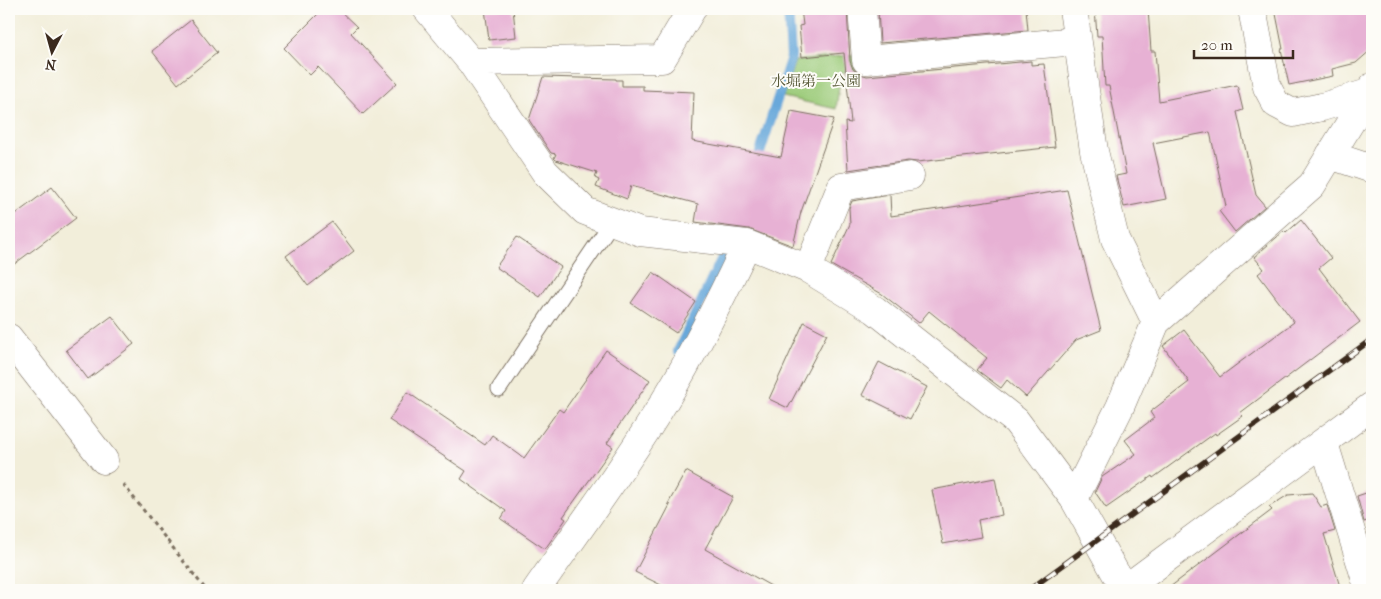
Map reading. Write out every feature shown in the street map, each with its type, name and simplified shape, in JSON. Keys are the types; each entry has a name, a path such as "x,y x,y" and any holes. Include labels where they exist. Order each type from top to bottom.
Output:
{"street":[{"path":"427,9 471,62 545,172 585,211 640,232 747,244 808,269 876,310 1016,421 1074,499 1116,574 1130,588 1372,406"},
{"path":"471,62 662,59 692,9"},
{"path":"862,9 866,60 1076,41"},
{"path":"1073,9 1076,41 1094,151 1115,240 1156,322"},
{"path":"1252,9 1267,87 1276,104 1293,113 1322,107 1370,90"},
{"path":"1074,499 1120,407 1156,322 1312,185 1370,90"},
{"path":"1330,155 1369,168 1372,167"},
{"path":"808,269 840,187 910,176"},
{"path":"536,590 625,463 676,382 718,305 747,244"},
{"path":"9,338 104,460"},
{"path":"1324,443 1369,590"}],"lane":[{"path":"499,389 612,222"}],"path":[{"path":"104,460 206,590"}],"green space":[{"name":"水堀第一公園","path":"857,54 858,70 841,73 836,109 783,97 795,61"}],"building":[{"path":"323,9 338,9 357,27 351,33 397,83 363,114 318,67 310,75 284,48"},
{"path":"485,9 513,9 516,37 489,40"},
{"path":"801,9 847,9 850,61 853,69 867,76 1031,61 1031,65 1044,64 1055,147 917,162 908,161 848,170 845,122 851,123 844,53 802,57 799,26 803,25"},
{"path":"878,9 1026,9 1028,30 880,43"},
{"path":"1095,9 1148,9 1151,51 1155,51 1159,101 1237,85 1243,110 1237,112 1256,195 1265,206 1235,232 1219,211 1226,206 1210,132 1153,143 1166,199 1124,207 1116,176 1126,174 1109,86 1105,86 1102,36 1097,36"},
{"path":"1275,9 1372,9 1372,49 1356,63 1332,69 1333,76 1289,85"},
{"path":"191,20 217,53 178,84 152,51"},
{"path":"543,77 616,79 622,80 622,86 643,86 643,90 694,92 692,141 781,157 791,111 834,119 801,212 793,246 749,229 695,222 698,204 631,186 627,199 596,187 599,180 595,178 597,173 556,160 554,158 556,154 551,153 529,120"},
{"path":"52,187 76,218 9,268 9,219"},
{"path":"1067,190 1101,330 1076,340 1026,397 1007,380 1001,388 977,370 987,358 929,311 919,323 882,294 831,265 850,224 849,208 852,201 890,195 891,216"},
{"path":"1301,220 1331,258 1319,268 1360,322 1240,413 1243,416 1106,508 1095,492 1102,477 1136,454 1125,440 1154,418 1150,412 1189,382 1163,346 1184,330 1220,377 1294,322 1258,274 1264,269 1254,257 1284,231 1286,233"},
{"path":"332,222 354,251 308,286 286,256"},
{"path":"517,237 561,267 540,297 496,267"},
{"path":"653,272 696,302 676,333 631,303"},
{"path":"112,316 134,344 88,379 66,350"},
{"path":"804,322 827,334 788,408 769,399"},
{"path":"606,350 650,380 607,443 613,447 563,517 566,519 545,549 501,519 506,511 461,479 466,471 389,420 407,392 485,445 492,435 524,458 559,409 563,412"},
{"path":"879,362 927,387 910,419 862,395"},
{"path":"686,471 733,497 705,549 778,590 671,590 635,572"},
{"path":"995,478 1002,515 978,520 981,537 943,544 932,490"},
{"path":"1372,491 1372,519 1364,522 1357,496"},
{"path":"1312,493 1321,507 1327,505 1335,531 1324,534 1341,590 1166,590 1272,510 1269,507 1288,495"}],"waterway":[{"path":"756,165 791,57 788,9"},
{"path":"678,351 741,214"}],"railway":[{"path":"1029,590 1372,339"}]}
